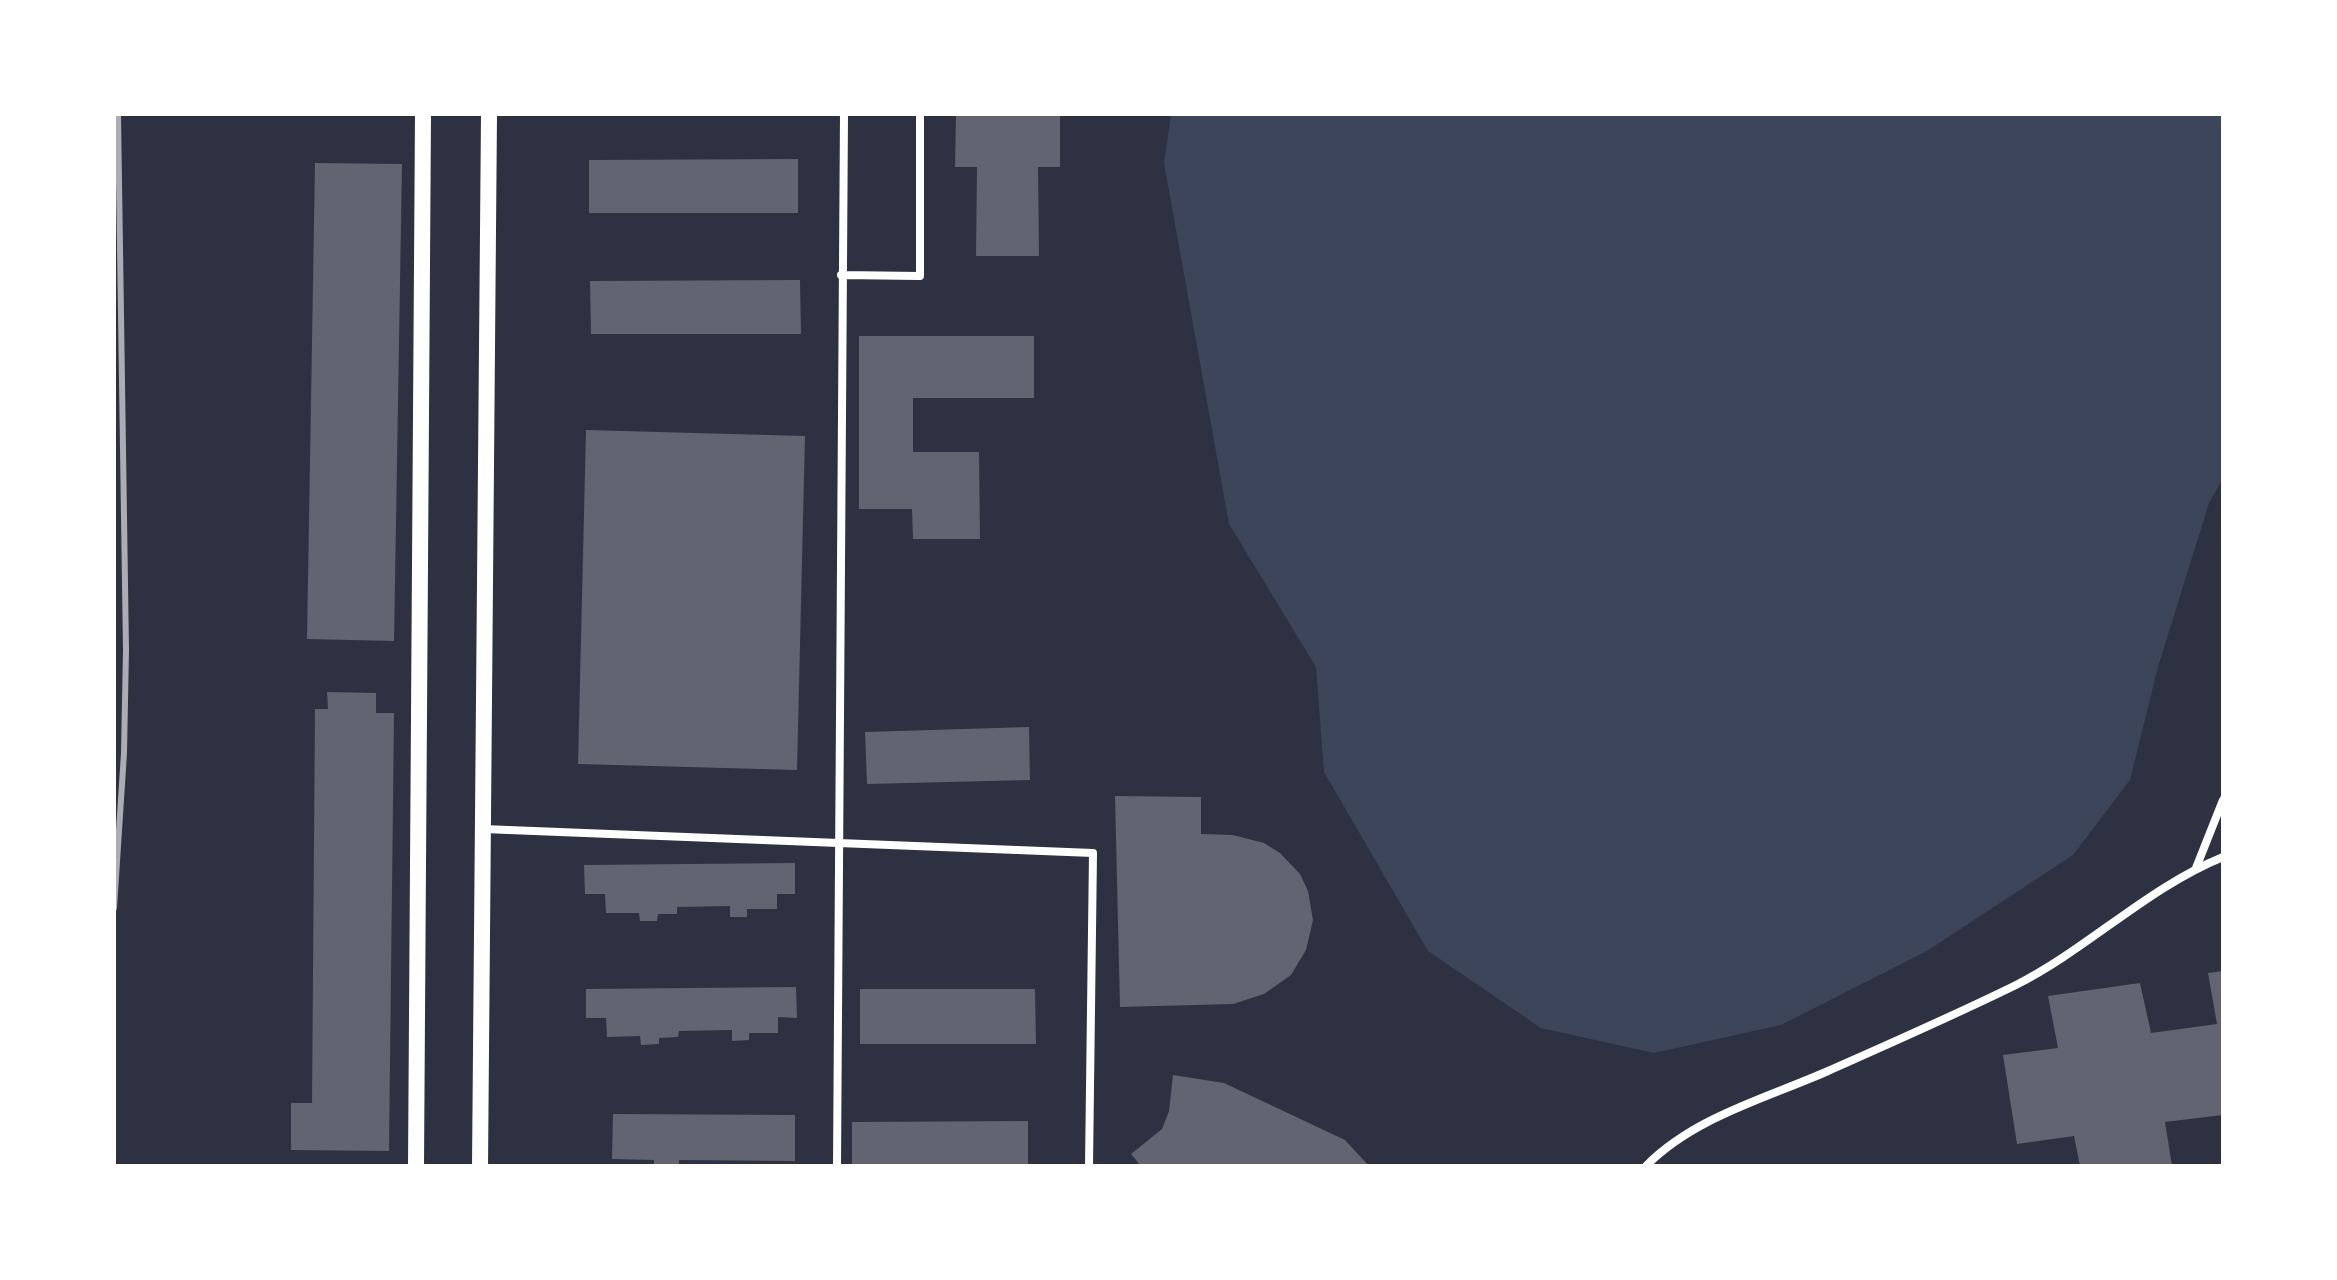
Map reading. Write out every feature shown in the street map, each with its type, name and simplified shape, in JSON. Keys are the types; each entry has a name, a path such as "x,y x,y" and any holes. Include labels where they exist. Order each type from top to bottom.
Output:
{"main road":[{"path":"416,1166 423,114"},
{"path":"480,1166 489,114"}],"street":[{"path":"837,1166 844,114"},
{"path":"841,275 920,276 920,114"},
{"path":"2196,868 2223,800"},
{"path":"483,829 1093,853 1089,1166"},
{"path":"1646,1166 1676,1141 1737,1108 1827,1071 2018,984 2069,954 2157,891 2196,868 2223,857"}],"shaded area":[{"path":"1171,114 2223,114 2223,478 2209,503 2158,667 2130,780 2073,855 1927,951 1781,1025 1654,1053 1541,1028 1428,951 1324,772 1316,667 1229,524 1164,163"}],"building":[{"path":"956,114 1060,114 1060,167 1038,167 1039,256 976,256 977,167 955,167"},
{"path":"798,159 798,213 589,213 589,160"},
{"path":"315,163 402,164 394,641 307,639"},
{"path":"800,280 801,334 591,334 590,281"},
{"path":"859,336 1034,336 1034,398 913,398 913,452 979,452 980,539 913,539 912,509 859,509"},
{"path":"586,430 805,436 797,770 578,764"},
{"path":"327,692 376,693 376,713 394,713 389,1151 291,1150 291,1103 312,1103 315,709 328,709"},
{"path":"1029,727 1030,780 867,784 865,732"},
{"path":"1115,796 1201,797 1201,834 1233,835 1264,843 1280,853 1300,874 1308,891 1313,920 1306,950 1291,975 1264,994 1233,1004 1120,1007"},
{"path":"795,863 795,894 777,894 777,909 747,909 747,917 730,917 730,906 677,907 677,914 658,914 657,921 640,921 639,913 606,913 605,894 585,894 584,865"},
{"path":"2223,971 2223,1115 2165,1122 2172,1166 2080,1166 2074,1136 2017,1144 2003,1055 2058,1048 2048,996 2140,983 2151,1033 2217,1024 2208,973"},
{"path":"796,987 797,1018 778,1017 778,1033 749,1033 749,1040 732,1041 732,1030 679,1031 678,1037 659,1038 659,1044 641,1045 640,1036 607,1037 606,1018 586,1018 586,989"},
{"path":"860,989 1035,989 1036,1044 860,1044"},
{"path":"1173,1075 1224,1083 1345,1140 1369,1166 1141,1166 1131,1154 1162,1129 1169,1111"},
{"path":"613,1114 795,1115 795,1161 679,1160 679,1166 654,1166 654,1160 612,1159"},
{"path":"1028,1121 1028,1166 852,1166 852,1122"}],"railway":[{"path":"114,908 124,753 126,650 118,114"}]}
